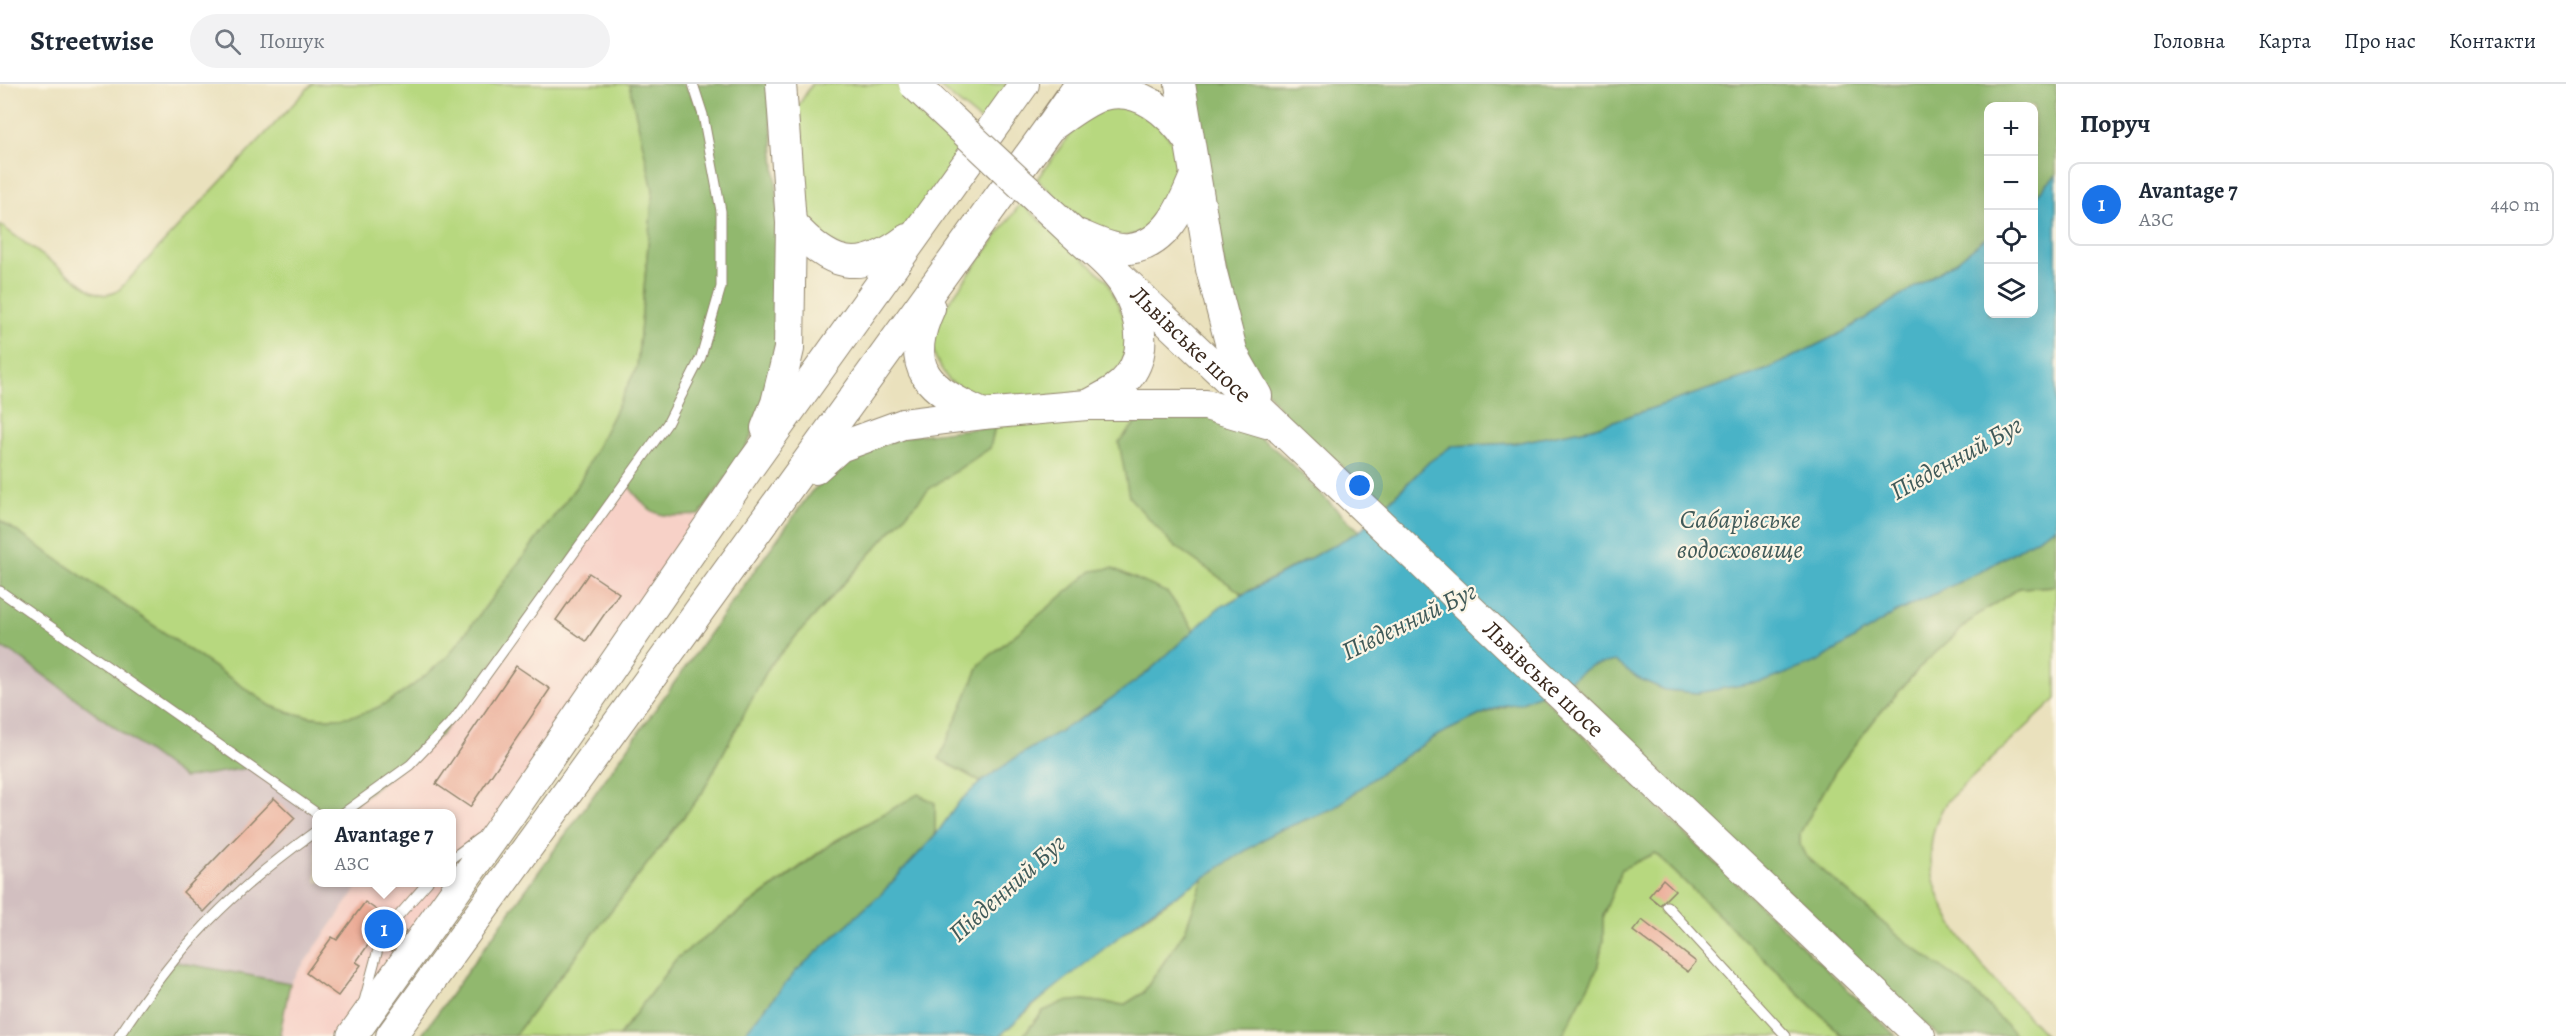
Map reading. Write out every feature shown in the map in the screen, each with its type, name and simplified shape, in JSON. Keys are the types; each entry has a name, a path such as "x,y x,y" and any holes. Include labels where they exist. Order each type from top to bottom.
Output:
{"highway":[{"path":"750,466 776,403 789,349 791,223 781,84"},
{"path":"785,119 803,84"},
{"path":"914,84 1072,232 1108,246 1128,249 1149,243 1168,228 1182,207 1194,178"},
{"path":"1180,84 1211,269 1233,354 1273,424"},
{"path":"354,1033 509,816 750,466 1024,86"},
{"path":"391,1036 787,493 1048,128 1102,95 1129,93 1159,106 1174,119 1189,141"},
{"path":"791,223 823,253 839,261 852,263 884,254 919,230"},
{"name":"Львівське шосе","path":"1072,232 1920,1036"},
{"path":"949,266 919,333 919,360 925,375 945,395 983,414"},
{"path":"1086,405 1117,388 1129,377 1140,353 1138,314 1114,272"},
{"path":"787,493 840,447 903,424 1086,405 1206,405 1273,424"}],"main road":[{"path":"1048,128 1079,84"}],"lane":[{"path":"348,809 410,765 455,718 667,424 701,357 721,287 721,211 703,115 693,84"},
{"path":"0,591 312,809"},
{"path":"456,855 509,816"},
{"path":"119,1036 163,970 209,918 249,881 312,834"},
{"path":"393,922 424,887"},
{"path":"1667,906 1786,1036"},
{"path":"354,1033 380,942"}],"shaded area":[{"path":"626,483 648,510 700,515 456,879 456,809 345,809"},
{"path":"0,647 254,767 312,811 312,887 358,887 290,983 171,961 119,1036 0,1036"},
{"path":"358,887 451,887 351,1036 282,1036 280,1033 290,983"}],"green space":[{"path":"312,84 630,84 653,190 637,367 579,483 449,655 428,674 388,702 368,712 346,717 324,718 299,715 271,706 0,520 0,225 92,291 106,295 115,292"},
{"path":"629,84 684,84 702,112 693,84 768,84 778,210 780,295 777,337 770,378 759,418 748,444 700,515 673,516 657,513 643,503 626,483 441,735 348,809 312,809 254,767 184,778 12,652 0,647 0,520 271,706 299,715 324,718 346,717 367,712 407,690 449,655 579,483 637,367 653,190"},
{"path":"812,84 895,84 964,152 911,226 865,257 803,230 795,111"},
{"path":"936,84 1012,84 983,123"},
{"path":"1188,84 2056,84 2056,175 2038,194 2038,102 1984,102 1984,239 1957,261 1845,331 1766,370 1593,428 1515,443 1452,446 1429,462 1385,505 1285,416 1262,385 1240,347"},
{"path":"1115,105 1147,110 1180,151 1181,186 1151,226 1131,235 1116,235 1101,231 1087,223 1037,179 1084,115"},
{"path":"1021,203 1107,280 1131,333 1122,366 1085,392 994,406 948,380 936,359 930,340 937,318"},
{"path":"1147,410 1119,442 1172,544 1243,594 1217,609 1194,630 1167,592 948,764 981,782 959,802 935,836 935,804 918,795 833,842 676,959 619,1036 514,1036 702,793 770,665 929,489 990,448 995,426"},
{"path":"1147,410 1203,413 1249,430 1288,461 1360,531 1243,594 1172,544 1129,497 1119,442"},
{"path":"995,426 990,448 929,489 770,665 702,793 514,1036 421,1036 811,492 847,460 902,437"},
{"path":"2056,527 2056,586 2019,588 1977,615 1921,666 1875,719 1836,770 1800,833 1800,845 1805,855 1897,935 1973,991 2017,1036 1938,1036 1642,754 1570,680 1590,666 1615,661 1638,678 1665,690 1698,693 1895,613 1982,571"},
{"path":"1112,568 1168,593 1194,630 1126,688 981,782 939,759 980,664 1092,571"},
{"path":"2056,586 2056,699 1947,801 1933,833 1931,866 1940,898 1956,929 2000,987 2046,1036 2017,1036 1973,991 1897,935 1805,855 1800,845 1800,833 1836,770 1875,719 1921,666 1977,615 2019,588"},
{"path":"1540,694 1896,1036 1843,1036 1655,853 1622,869 1603,916 1603,940 1597,969 1562,1036 1023,1036 1043,1011 1063,1002 1083,1000 1124,1005 1143,993 1185,931 1204,877 1273,833 1334,808 1391,765 1438,735 1480,715"},
{"path":"918,794 935,803 935,836 882,893 796,971 742,1036 619,1036 676,959 833,843"},
{"path":"1655,853 1843,1036 1562,1036 1597,969 1603,940 1603,916 1622,868"},
{"path":"1204,877 1185,931 1143,993 1124,1005 1083,1000 1043,1011 1023,1036 1000,1036 1099,952"},
{"path":"171,961 290,983 280,1033 282,1036 119,1036"}],"water":[{"name":"Сабарівське водосховище","path":"2056,175 2056,527 1982,571 1895,613 1819,661 1769,680 1698,693 1665,690 1638,678 1615,661 1590,666 1570,680 1520,703 1501,706 1438,735 1391,765 1334,808 1273,833 1150,912 1032,1006 1000,1036 742,1036 796,971 882,893 935,836 959,802 981,782 1018,756 1090,713 1147,673 1217,609 1360,531 1429,462 1452,446 1515,443 1593,428 1766,370 1845,331 1957,261 1984,239 1984,318 2038,318 2038,194"}],"building":[{"path":"589,573 619,593 586,641 556,620"},
{"path":"516,666 550,689 470,807 436,784"},
{"path":"274,798 295,818 204,912 183,892"},
{"path":"1663,879 1675,890 1660,905 1649,896"},
{"path":"365,902 388,918 389,927 398,926 406,931 392,951 386,947 384,937 373,938 356,962 361,965 338,996 306,973 332,937 337,940"},
{"path":"1642,920 1696,962 1688,972 1633,931"}],"place":[{"name":"Avantage 7","path":"384,929"}],"water label":[{"name":"Південний Буг","path":"1956,458"},
{"name":"Південний Буг","path":"1409,621"},
{"name":"Південний Буг","path":"1007,888"}]}
